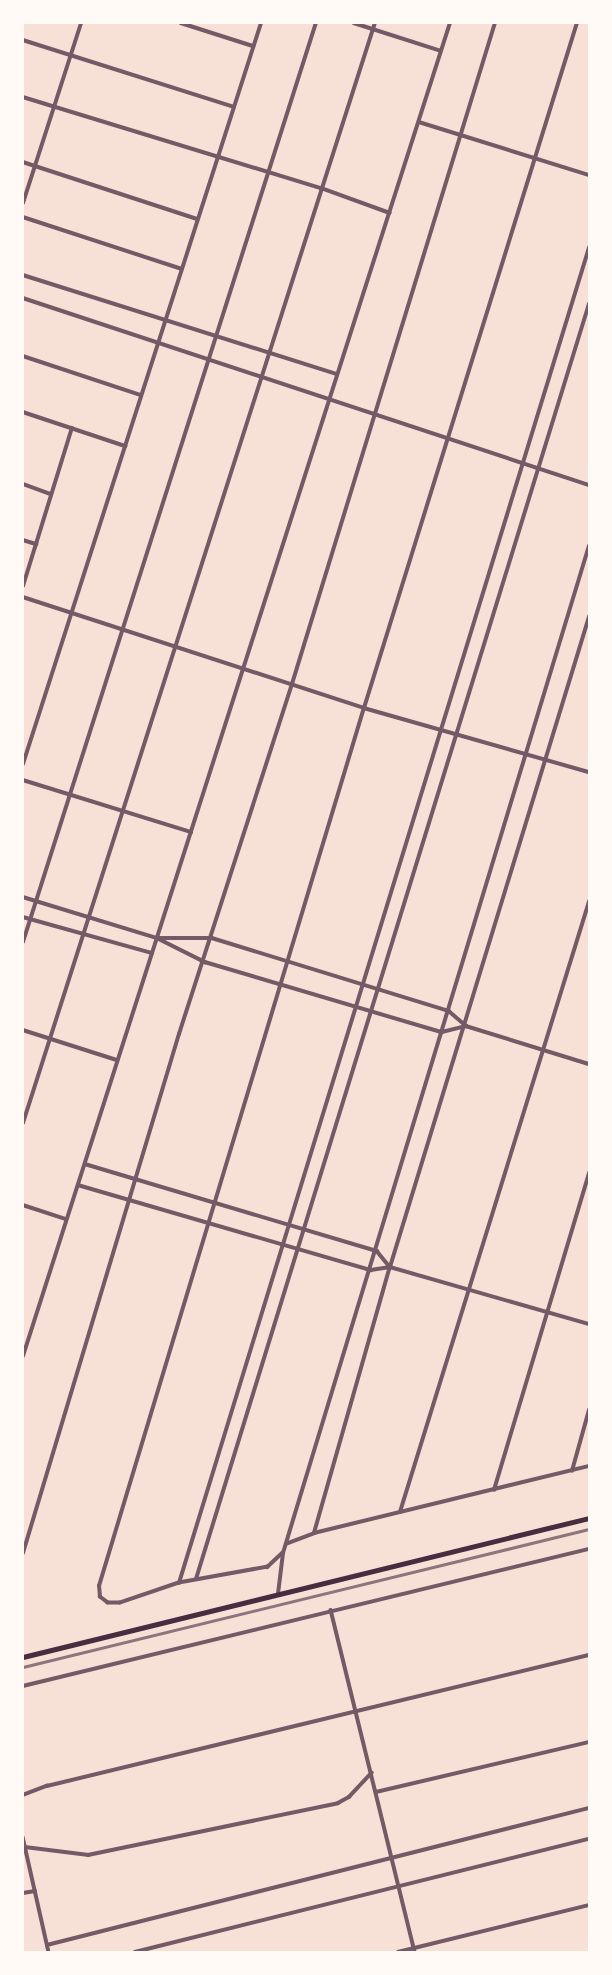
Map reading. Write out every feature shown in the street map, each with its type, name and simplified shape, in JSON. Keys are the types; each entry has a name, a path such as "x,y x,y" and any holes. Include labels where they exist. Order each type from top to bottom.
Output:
{"main road":[{"path":"23,1657 589,1518"}],"street":[{"path":"23,203 81,23"},
{"path":"181,23 253,46"},
{"path":"23,764 261,23"},
{"path":"23,942 316,23"},
{"path":"354,23 441,51"},
{"path":"23,1123 375,23"},
{"path":"23,1356 450,23"},
{"path":"23,1553 180,1034 292,684 495,23"},
{"path":"283,1553 268,1567 179,1583 120,1603 108,1603 100,1597 99,1586 364,708 577,23"},
{"path":"23,40 234,107"},
{"path":"23,97 321,188 390,214"},
{"path":"419,122 589,175"},
{"path":"23,162 198,219"},
{"path":"23,217 182,269"},
{"path":"179,1583 589,248"},
{"path":"23,275 337,374"},
{"path":"23,298 589,485"},
{"path":"196,1579 589,304"},
{"path":"23,356 141,395"},
{"path":"23,412 125,446"},
{"path":"23,586 72,428"},
{"path":"23,484 51,494"},
{"path":"23,540 36,544"},
{"path":"278,1596 283,1553 377,1251 524,754 589,546"},
{"path":"23,597 364,708 589,772"},
{"path":"314,1533 390,1267 466,1026 589,617"},
{"path":"23,780 191,832"},
{"path":"23,897 157,938 205,962 442,1032 466,1026"},
{"path":"400,1512 589,902"},
{"path":"23,917 152,953"},
{"path":"157,938 212,938 449,1011 466,1026 589,1064"},
{"path":"23,1031 117,1060"},
{"path":"85,1164 377,1251 390,1267"},
{"path":"494,1490 589,1173"},
{"path":"78,1185 371,1270 390,1267 589,1324"},
{"path":"23,1205 66,1219"},
{"path":"572,1471 589,1410"},
{"path":"286,1544 314,1533 589,1466"},
{"path":"23,1686 589,1549"},
{"path":"331,1610 414,1950"},
{"path":"23,1795 47,1786 589,1655"},
{"path":"376,1792 589,1742"},
{"path":"25,1847 88,1855 338,1803 349,1797 371,1773"},
{"path":"47,1945 589,1808"},
{"path":"23,1837 49,1952"},
{"path":"135,1952 589,1839"},
{"path":"23,1893 35,1891"},
{"path":"398,1952 589,1905"}],"railway":[{"path":"23,1667 589,1529"}]}
